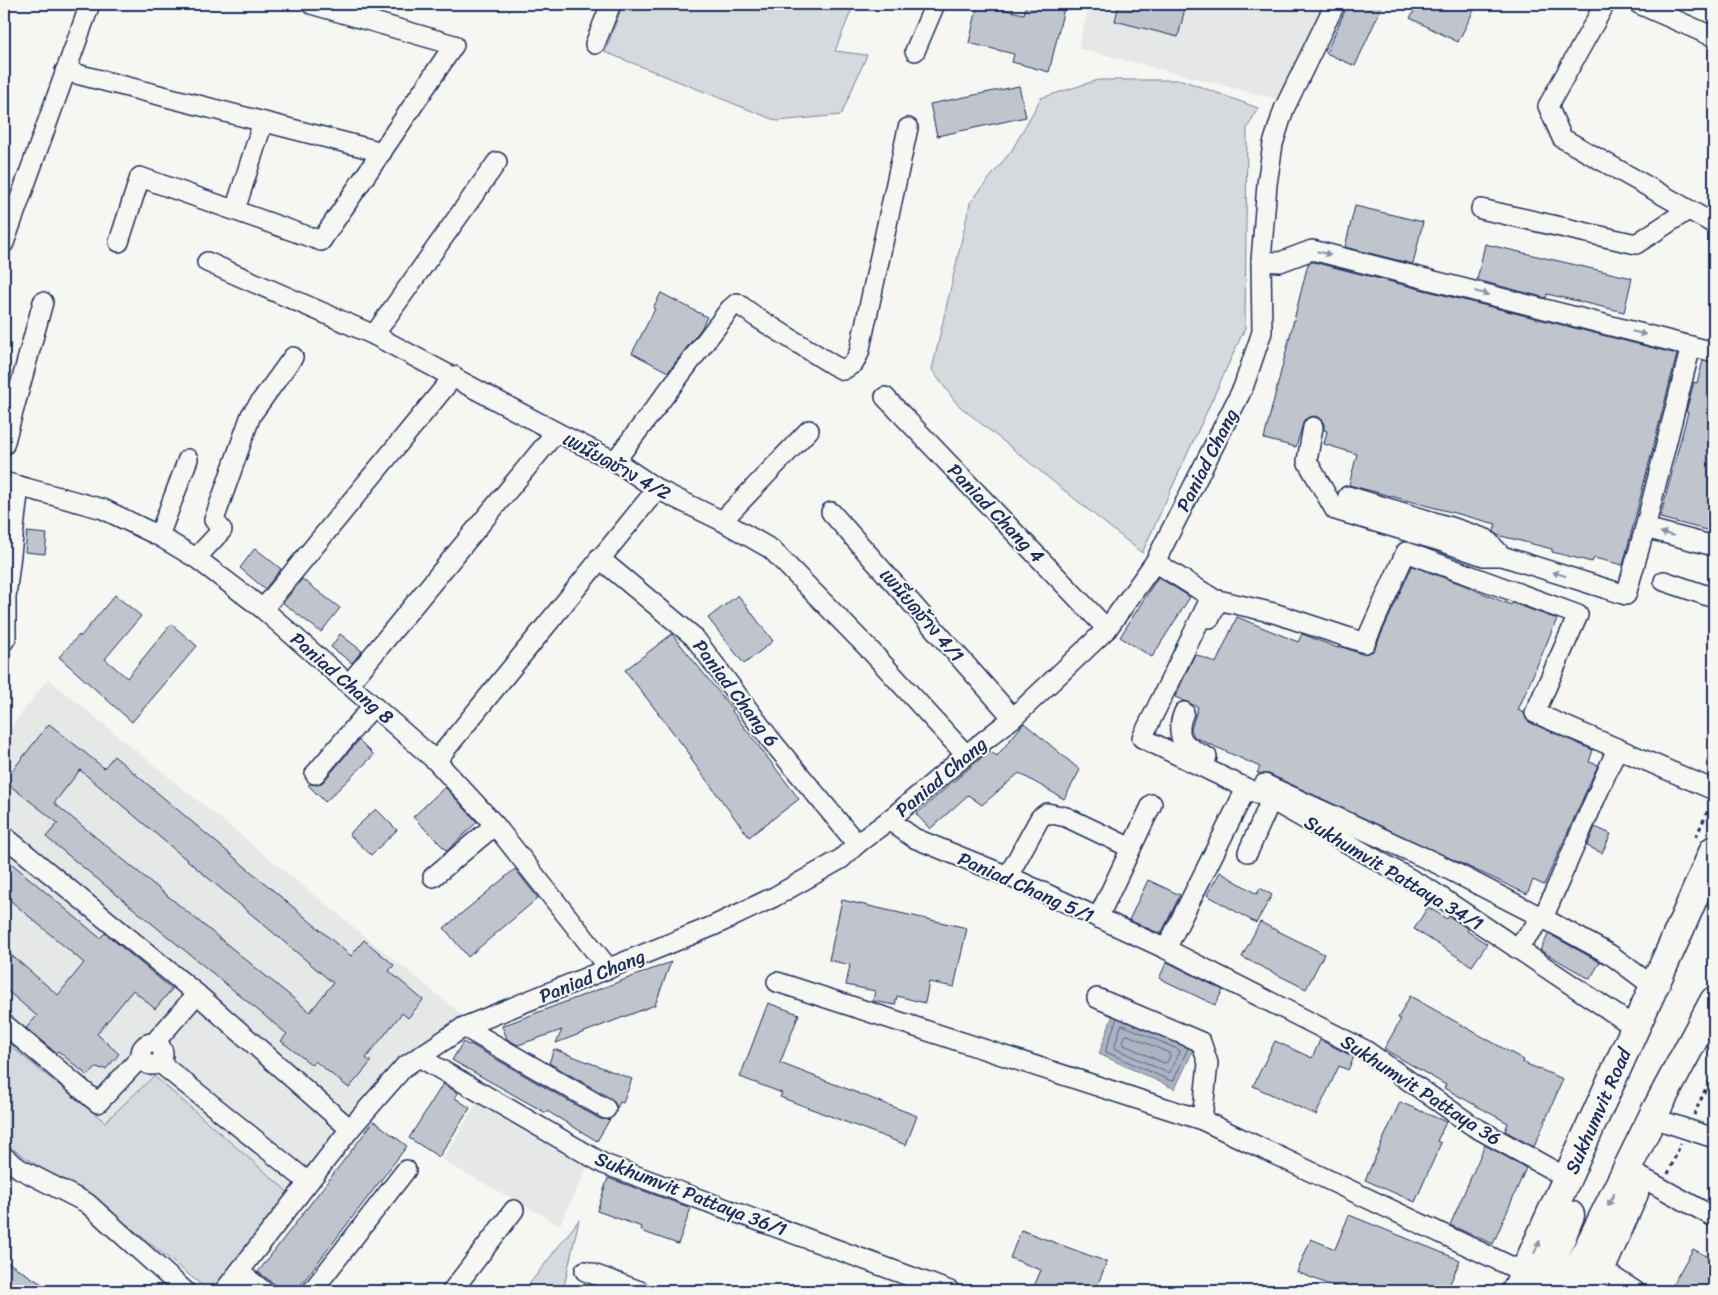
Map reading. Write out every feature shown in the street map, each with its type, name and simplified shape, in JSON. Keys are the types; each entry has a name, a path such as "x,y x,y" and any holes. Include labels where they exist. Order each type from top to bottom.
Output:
{"highway":[{"name":"Sukhumvit Road","path":"1527,1285 1714,850"},
{"name":"Sukhumvit Road","path":"1527,1285 1568,1178 1679,931"},
{"path":"1596,1280 1714,1011"},
{"path":"1567,1291 1655,1112 1714,1011"}],"street":[{"path":"4,243 90,4"},
{"path":"119,242 140,177 321,241 454,45 311,4"},
{"path":"595,44 611,4"},
{"path":"916,51 935,4"},
{"name":"Paniad Chang","path":"224,1291 350,1129 404,1068 464,1028 713,926 774,897 841,859 1013,718 1107,629 1155,562 1243,388 1262,332 1261,261 1267,184 1273,144 1284,109 1335,4"},
{"path":"1605,4 1548,106 1562,138 1714,224"},
{"path":"1639,4 1714,37"},
{"path":"65,71 382,152"},
{"path":"235,210 263,122"},
{"path":"615,461 730,309 737,303 756,318 832,365 843,370 854,363 860,353 908,128"},
{"path":"374,334 497,162"},
{"path":"1481,209 1636,244 1688,210"},
{"path":"1261,261 1280,262 1312,250 1714,352"},
{"name":"เพนียดช้าง 4/2","path":"207,262 374,334 556,432 615,461 657,489 722,521 771,549 870,650 966,755"},
{"path":"4,445 43,302"},
{"path":"1314,428 1306,461 1335,510 1484,556 1502,556 1626,595 1691,346"},
{"path":"196,558 222,530 214,520 250,415 293,357"},
{"path":"263,609 454,376"},
{"name":"Paniad Chang 4","path":"885,397 1107,629"},
{"path":"722,521 809,430"},
{"path":"349,684 556,432"},
{"path":"159,536 188,459"},
{"path":"4,641 6,638 5,596 11,484"},
{"name":"Paniad Chang 8","path":"11,484 103,509 159,536 196,558 263,609 436,761 495,825 609,970"},
{"path":"436,761 599,558 657,489"},
{"path":"1348,496 1486,539 1502,556"},
{"name":"เพนียดช้าง 4/1","path":"831,512 1013,718"},
{"path":"1645,528 1714,546"},
{"path":"1202,637 1218,600 1274,613 1365,643 1406,552 1578,615 1535,713 1714,790"},
{"name":"Paniad Chang 6","path":"599,558 694,637 770,739 857,844"},
{"name":"Sukhumvit Pattaya 34/1","path":"1155,562 1211,597 1142,738 1271,800 1430,890 1636,1028"},
{"path":"1664,581 1714,598"},
{"path":"314,774 374,706"},
{"path":"1184,712 1179,731 1182,740 1192,750 1438,864 1611,955 1654,986"},
{"path":"1516,948 1543,918 1617,749"},
{"path":"1166,949 1246,789"},
{"path":"1248,852 1271,800"},
{"path":"1098,918 1152,804"},
{"path":"1008,876 1040,818 1047,813 1066,817 1131,848"},
{"name":"Paniad Chang 5/1","path":"890,820 914,838 1008,876 1166,949"},
{"path":"433,878 495,825"},
{"path":"4,836 197,994 350,1129"},
{"name":"Sukhumvit Pattaya 36","path":"1166,949 1365,1050 1473,1126 1568,1178"},
{"path":"777,982 1202,1120 1527,1285"},
{"path":"4,1024 98,1103 141,1057 143,1046 154,1042 197,994"},
{"path":"1097,998 1201,1042 1208,1063 1202,1120"},
{"path":"464,1028 606,1109"},
{"path":"154,1042 163,1049 164,1056 160,1063"},
{"path":"141,1057 149,1065 160,1063 308,1182"},
{"name":"Sukhumvit Pattaya 36/1","path":"419,1057 604,1164 950,1291"},
{"path":"1665,1122 1714,1138"},
{"path":"4,1157 20,1170 88,1203 185,1291"},
{"path":"312,1291 406,1170"},
{"path":"1641,1177 1714,1217"},
{"path":"452,1291 514,1210"},
{"path":"585,1271 640,1291"},
{"path":"238,1272 264,1291"},
{"path":"1596,1280 1635,1291"}],"shaded area":[{"path":"623,4 854,4 835,51 867,55 841,115 777,121 605,52"},
{"path":"1090,4 1325,4 1280,100 1078,48"},
{"path":"1098,80 1182,80 1258,108 1247,129 1245,328 1142,553 957,404 932,370 970,203 1012,150 1041,98"},
{"path":"48,679 467,1019 408,1050 344,1123 288,1192 154,1076 105,1122 4,1041 4,736"},
{"path":"4,1041 105,1122 154,1076 288,1192 215,1291 209,1291 90,1195 60,1181 4,1143"},
{"path":"477,1103 587,1167 560,1225 442,1160"},
{"path":"579,1220 563,1291 524,1291"}],"water":[{"path":"1115,1009 1196,1044 1175,1089 1099,1054"}],"building":[{"path":"978,4 1024,14 1026,4 1065,4 1049,72 1012,62 1014,54 969,43"},
{"path":"1119,4 1186,4 1178,37 1115,21"},
{"path":"1348,4 1383,4 1355,66 1326,53"},
{"path":"1418,4 1477,4 1458,42 1410,18"},
{"path":"1019,86 1026,117 937,136 930,104"},
{"path":"1355,206 1423,222 1413,264 1345,247"},
{"path":"1485,244 1632,278 1624,312 1547,294 1546,298 1477,280"},
{"path":"1313,262 1677,354 1623,565 1594,558 1592,562 1552,552 1552,549 1497,535 1494,531 1496,524 1349,485 1357,454 1324,444 1327,431 1324,430 1324,424 1321,419 1315,416 1304,420 1296,447 1264,439 1308,264"},
{"path":"661,293 707,317 701,329 668,372 632,353 655,309 653,308"},
{"path":"1703,361 1714,363 1714,532 1660,518 1694,382 1697,383"},
{"path":"27,532 47,534 45,554 25,552"},
{"path":"255,548 281,569 265,589 240,568"},
{"path":"1412,566 1511,605 1512,603 1557,619 1518,710 1524,713 1526,719 1531,723 1593,750 1589,762 1598,765 1544,885 1533,880 1527,894 1269,774 1257,773 1260,767 1194,737 1191,729 1198,707 1175,697 1195,654 1216,663 1237,617 1298,642 1302,634 1338,648 1339,646 1362,654 1372,652"},
{"path":"1158,577 1190,597 1152,657 1120,637"},
{"path":"302,579 340,608 321,632 283,603"},
{"path":"115,595 141,616 105,659 127,678 171,624 197,646 132,722 59,657 79,635 80,637"},
{"path":"738,595 773,641 744,664 708,618"},
{"path":"340,634 362,651 352,663 331,647"},
{"path":"672,634 733,710 799,799 749,837 690,758 692,757 625,670"},
{"path":"1024,723 1080,770 1064,799 1019,773 982,805 968,795 930,829 916,814 989,751 997,756"},
{"path":"49,724 104,768 114,756 351,956 364,940 394,965 389,971 423,1000 408,1018 402,1013 366,1058 371,1062 349,1088 315,1061 312,1065 281,1041 287,1034 46,837 58,823 4,781","holes":["80,770 333,983 310,1012 54,803"]},
{"path":"359,740 374,755 325,802 308,785 318,785 323,782"},
{"path":"445,787 477,822 447,851 413,817"},
{"path":"376,809 397,830 371,855 349,834"},
{"path":"1595,827 1611,834 1602,853 1587,846"},
{"path":"4,857 100,938 105,933 172,989 155,1009 133,990 97,1034 119,1054 106,1069 96,1068 88,1076 58,1051 56,1053 26,1028 37,1016 4,988 4,949 58,995 84,963 4,895"},
{"path":"515,869 538,898 468,957 444,928"},
{"path":"1220,872 1257,894 1260,888 1272,895 1256,923 1207,895"},
{"path":"1148,880 1180,895 1161,934 1129,920"},
{"path":"842,900 967,928 954,987 929,982 925,1003 897,996 895,1005 873,1001 875,991 846,985 850,965 829,960"},
{"path":"1428,907 1447,919 1449,916 1487,944 1472,966 1414,929"},
{"path":"1260,922 1324,954 1306,989 1242,957"},
{"path":"1549,934 1600,962 1590,979 1540,950"},
{"path":"671,962 655,1005 556,1043 562,1030 518,1045 507,1039 502,1026"},
{"path":"1167,962 1223,990 1215,1005 1159,978"},
{"path":"1410,996 1524,1060 1522,1062 1563,1079 1534,1147 1505,1131 1508,1123 1444,1088 1446,1085 1384,1049 1401,1019 1398,1018"},
{"path":"768,1003 799,1014 780,1063 917,1116 906,1145 780,1097 782,1093 740,1077"},
{"path":"1320,1040 1354,1057 1348,1070 1339,1066 1316,1115 1253,1086 1275,1041 1312,1058"},
{"path":"463,1042 470,1044 600,1119 610,1119 597,1141 547,1111 546,1113 452,1060"},
{"path":"554,1049 632,1079 623,1103 620,1102 617,1108 612,1099 549,1063"},
{"path":"443,1084 458,1093 455,1098 470,1108 439,1157 409,1138"},
{"path":"1400,1102 1446,1122 1437,1141 1441,1143 1415,1202 1365,1180"},
{"path":"374,1121 407,1146 296,1291 284,1291 258,1272"},
{"path":"1485,1145 1526,1168 1493,1244 1450,1225"},
{"path":"608,1178 691,1208 678,1244 641,1231 642,1227 597,1211"},
{"path":"1349,1215 1460,1260 1447,1291 1345,1291 1297,1272 1311,1239 1335,1249"},
{"path":"1021,1230 1107,1262 1095,1291 1032,1291 1041,1270 1010,1258"},
{"path":"1693,1249 1714,1260 1714,1291 1669,1291"},
{"path":"4,1260 53,1291 4,1291"}]}
